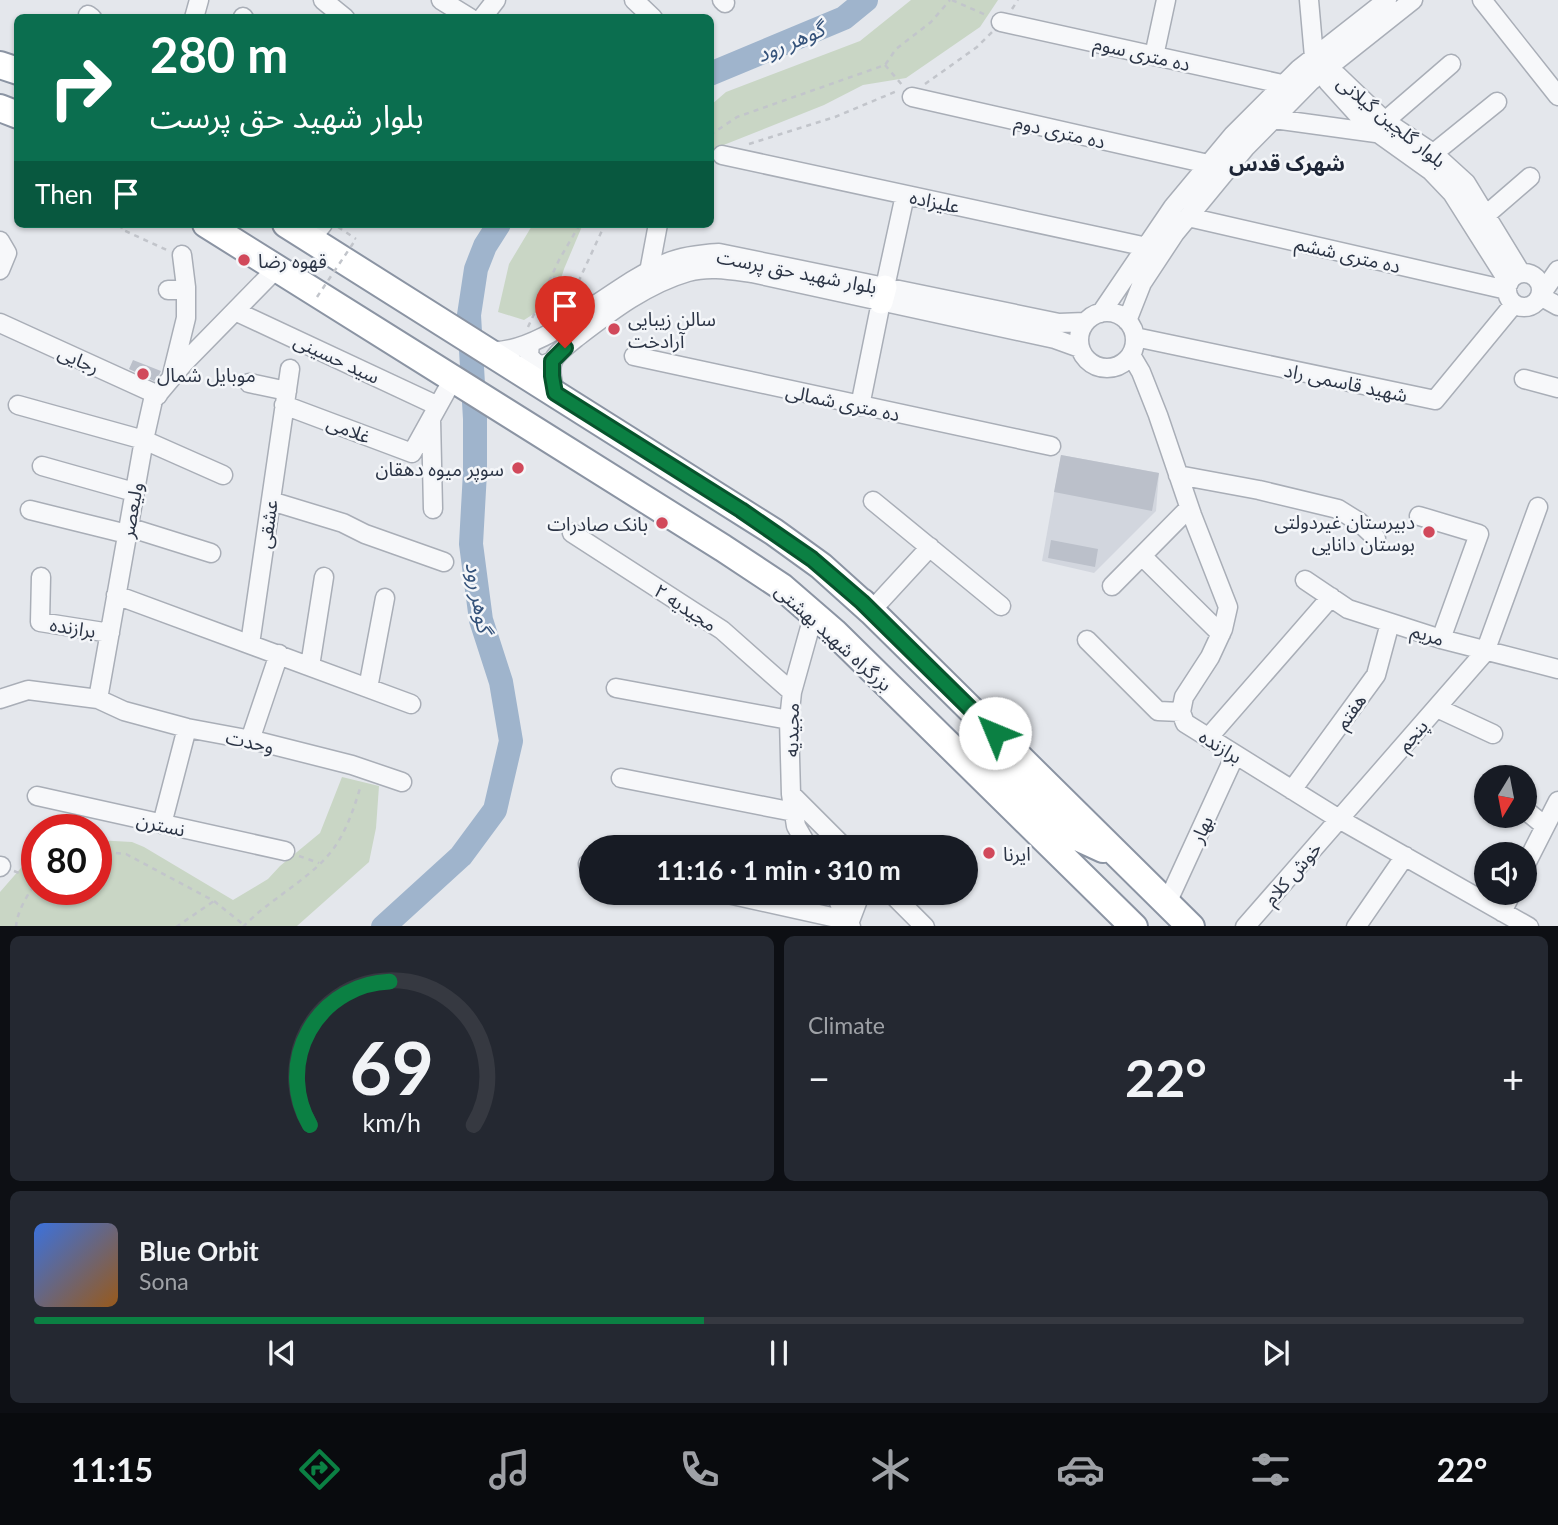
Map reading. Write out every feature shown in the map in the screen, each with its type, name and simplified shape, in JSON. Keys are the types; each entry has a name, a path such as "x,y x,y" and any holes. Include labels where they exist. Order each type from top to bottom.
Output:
{"highway":[{"name":"بزرگراه شهید بهشتی","path":"212,228 276,268 442,393 525,424 754,567 814,614 945,741 1121,858 1191,926"},
{"name":"بزرگراه شهید بهشتی","path":"317,232 436,318 489,351 527,348 555,393 774,532 821,566 867,606 1038,803 1134,926"}],"street":[{"path":"323,0 340,14"},
{"path":"441,0 464,14"},
{"path":"485,14 496,0"},
{"path":"634,0 649,14"},
{"path":"1154,56 1166,0"},
{"path":"1308,0 1319,63"},
{"path":"1133,346 1117,367 1108,369 1090,363 1080,348 1078,339 1085,322 1101,313 1173,207 1274,119 1319,63 1387,0"},
{"path":"1087,640 1158,711 1181,712 1184,697 1210,657 1228,607 1189,508 1141,372 1127,321 1142,283 1188,217 1233,135 1282,84 1319,63 1413,0"},
{"path":"1482,0 1558,96"},
{"name":"ده متری سوم","path":"1001,22 1282,84"},
{"name":"بلوار گلچین گیلانی","path":"1319,63 1328,82 1381,127 1466,183 1486,215 1513,288"},
{"path":"1274,119 1381,127 1451,64"},
{"name":"ده متری دوم","path":"912,97 1215,170"},
{"path":"1427,158 1497,102"},
{"name":"علیزاده","path":"722,155 1147,247"},
{"name":"بلوار گلچین گیلانی","path":"1427,158 1513,288"},
{"path":"1486,215 1530,177"},
{"path":"860,406 905,195"},
{"name":"ده متری ششم","path":"1188,217 1513,288"},
{"path":"649,271 657,228"},
{"path":"0,241 7,253 0,270"},
{"name":"بلوار شهید حق پرست","path":"527,348 649,271 697,254 719,253 1080,348"},
{"path":"172,379 186,318 177,290 182,255"},
{"name":"ولیعصر","path":"98,699 153,400 276,268"},
{"name":"بلوار شهید حق پرست","path":"552,361 597,322 638,294 689,272 715,268 1059,323 1085,322"},
{"path":"1540,296 1539,282 1531,275 1513,288 1524,307 1534,304 1540,296 1558,270"},
{"name":"شهید قاسمی راد","path":"1133,346 1435,400 1513,288"},
{"path":"1540,296 1558,306"},
{"name":"سید حسینی","path":"235,311 442,393"},
{"path":"1101,313 1119,315 1127,321"},
{"name":"رجایی","path":"0,323 158,394"},
{"path":"527,348 533,362 546,365 552,361"},
{"name":"ده متری شمالی","path":"634,356 1051,446"},
{"path":"552,361 555,393"},
{"name":"عشقی","path":"250,644 290,369"},
{"path":"1524,379 1558,387"},
{"path":"249,383 286,398"},
{"path":"433,509 442,393"},
{"name":"غلامی","path":"286,398 412,453 442,393"},
{"path":"19,405 144,440 223,475"},
{"path":"43,466 134,492"},
{"path":"1178,475 1259,490 1338,509 1359,522 1376,538"},
{"path":"271,501 343,523 365,534 443,562"},
{"path":"873,501 1001,606"},
{"path":"1485,652 1538,507"},
{"path":"1112,586 1189,508"},
{"path":"30,510 128,530 211,553"},
{"path":"1419,516 1479,534 1441,639"},
{"name":"مجیدیه ۲","path":"572,533 722,630 792,692"},
{"path":"867,606 930,548"},
{"path":"1143,557 1220,634"},
{"name":"برازنده","path":"41,577 40,622 110,633"},
{"path":"310,666 324,577"},
{"name":"مریم","path":"1305,580 1349,609 1485,652 1558,669"},
{"path":"116,595 411,704"},
{"path":"1208,737 1331,597"},
{"path":"368,688 385,598"},
{"name":"مجیدیه","path":"801,835 796,826 792,794 789,720 792,692 814,614"},
{"name":"هفتم","path":"1292,790 1376,675 1390,622"},
{"name":"پنجم","path":"1339,819 1485,652"},
{"path":"250,740 279,654"},
{"path":"616,688 789,720"},
{"path":"0,699 28,690 98,699"},
{"name":"وحدت","path":"98,699 124,711 187,728 250,740 367,770 402,782"},
{"path":"1437,708 1493,734"},
{"name":"برازنده","path":"1181,712 1185,723 1339,819 1529,926"},
{"path":"162,824 187,728"},
{"name":"بهار","path":"1167,903 1235,755"},
{"path":"621,778 794,812"},
{"path":"792,794 832,835"},
{"name":"نسترن","path":"37,796 285,851"},
{"path":"1537,842 1558,801"},
{"name":"خوش کلام","path":"1245,926 1339,819"},
{"path":"1537,820 1545,826"},
{"path":"1356,926 1405,856"},
{"path":"773,905 851,924"},
{"path":"841,905 851,924"},
{"path":"851,924 857,905"},
{"path":"903,905 925,926"},
{"path":"1502,912 1506,905"}],"path":[{"path":"714,132 737,117 885,65 896,49 931,22 951,0 1001,22"},
{"path":"912,97 977,47 1018,0"},
{"path":"885,65 912,97"},
{"path":"722,155 835,117 895,91 912,97"},
{"path":"121,228 144,241 182,255"},
{"path":"527,348 525,334 551,276 578,228"},
{"path":"572,318 576,287 603,228"},
{"path":"317,297 356,239 343,230"},
{"path":"551,276 576,287"},
{"path":"112,853 126,854 214,901 244,926 336,846 351,817 367,770"},
{"path":"285,851 319,863"},
{"path":"0,866 21,875"},
{"path":"176,926 214,901"},
{"path":"16,926 23,905"}],"shaded area":[{"path":"1061,455 1159,473 1156,511 1094,573 1042,561"}],"green space":[{"path":"911,0 998,0 980,27 906,78 863,85 824,105 714,149 714,102 726,92 860,41"},
{"path":"531,228 581,228 554,301 524,320 498,312 509,264"},
{"path":"342,777 379,786 376,828 369,862 297,926 0,926 0,892 21,868 21,905 112,905 112,841 132,842 144,847 233,900 268,879 320,833"}],"building":[{"path":"133,360 161,371 154,381 129,369"},
{"path":"1061,455 1159,473 1152,511 1054,492"},
{"path":"1051,540 1098,549 1095,567 1048,558"}],"waterway":[{"name":"گوهر رود","path":"714,72 844,18 866,0"},
{"name":"گوهر رود","path":"384,926 461,856 495,810 511,741 501,682 481,620 471,544 475,419 469,315 476,269 485,246 496,228"}],"place":[{"name":"قهوه رضا","path":"244,260"},
{"name":"سالن زیبایی آرادخت","path":"614,329"},
{"name":"موبایل شمال","path":"143,374"},
{"name":"سوپر میوه دهقان","path":"518,468"},
{"name":"بانک صادرات","path":"662,523"},
{"name":"دبیرستان غیردولتی بوستان دانایی","path":"1429,532"},
{"name":"ایرنا","path":"989,853"}],"district":[{"name":"شهرک قدس","path":"1287,162"}],"route":[{"path":"565,348 552,361 555,393 741,510 812,559 862,602 995,733"}]}
